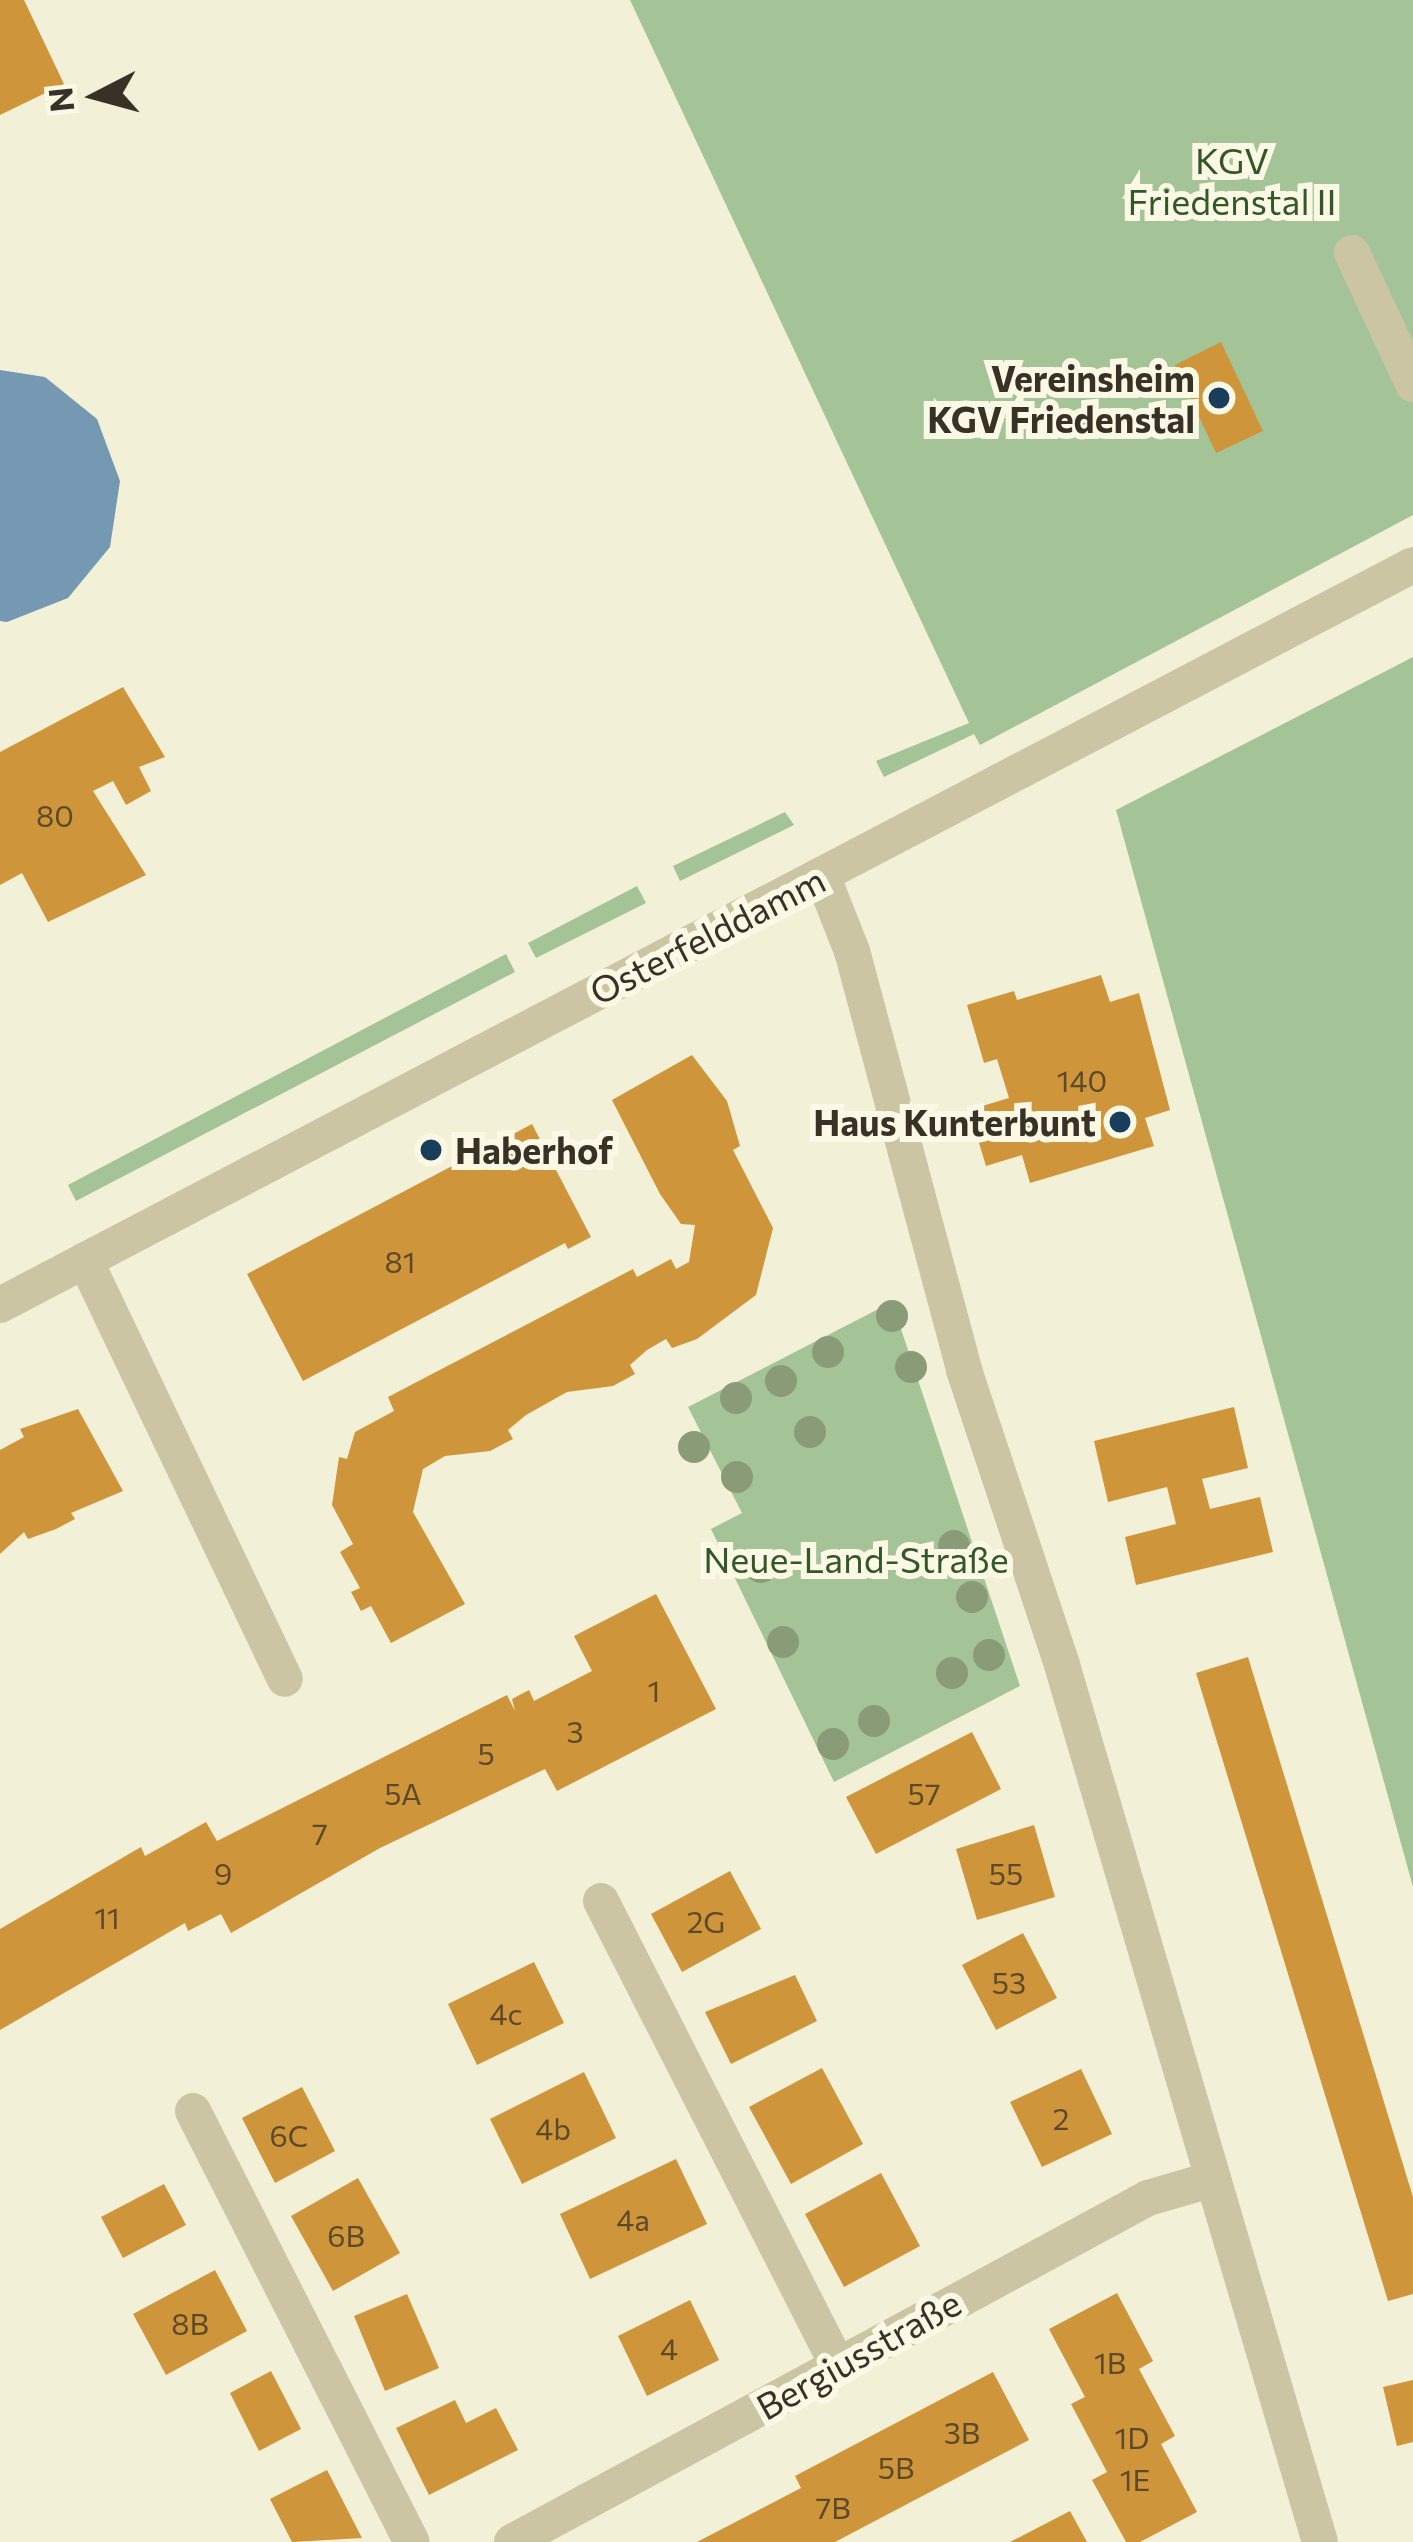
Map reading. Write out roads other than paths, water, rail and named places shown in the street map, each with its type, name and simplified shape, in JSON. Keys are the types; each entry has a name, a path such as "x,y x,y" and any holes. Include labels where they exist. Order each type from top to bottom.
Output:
{"street":[{"path":"1352,253 1413,384"},
{"name":"Osterfelddamm","path":"0,1305 1413,565"},
{"path":"822,875 852,951 964,1370 1062,1665 1320,2542"},
{"path":"85,1260 285,1679"},
{"path":"601,1901 838,2366"},
{"path":"193,2111 412,2542"},
{"name":"Bergiusstraße","path":"512,2542 1148,2198 1210,2180"}],"water":[{"path":"0,370 45,377 97,419 120,481 110,547 68,598 7,622 0,621"}],"place":[{"name":"Vereinsheim KGV Friedenstal","path":"1219,398"},
{"name":"Haus Kunterbunt","path":"1120,1122"},
{"name":"Haberhof","path":"431,1150"}],"park label":[{"name":"KGV Friedenstal II","path":"1232,180"},
{"name":"Neue-Land-Straße","path":"856,1559"}]}
